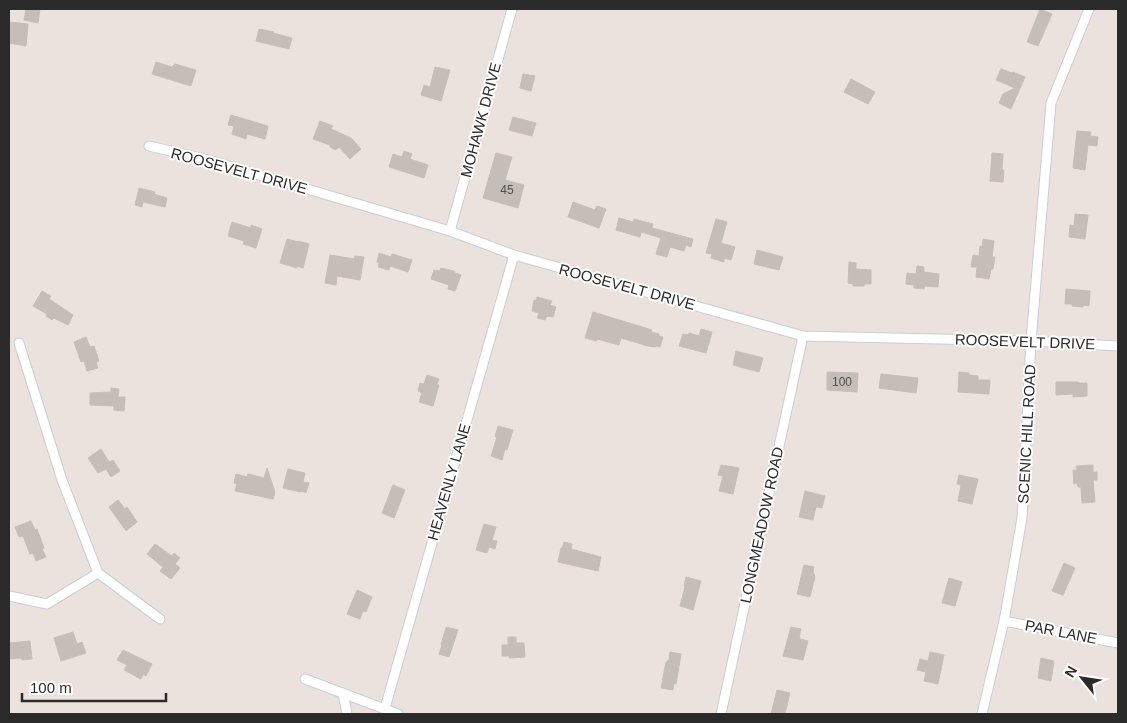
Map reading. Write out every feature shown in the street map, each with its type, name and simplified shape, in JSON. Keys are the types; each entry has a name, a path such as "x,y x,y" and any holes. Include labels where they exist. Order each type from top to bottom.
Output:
{"street":[{"name":"MOHAWK DRIVE","path":"450,231 512,9"},
{"name":"SCENIC HILL ROAD","path":"982,714 1004,620 1022,518 1031,341 1051,103 1089,9"},
{"name":"ROOSEVELT DRIVE","path":"149,146 205,159 450,231 514,255 803,336 1031,341 1118,346"},
{"name":"HEAVENLY LANE","path":"385,708 514,255"},
{"name":"LONGMEADOW ROAD","path":"721,714 803,336"},
{"path":"18,342 62,480 98,573 160,619"},
{"path":"9,596 47,604 98,573"},
{"name":"PAR LANE","path":"1004,620 1118,643"},
{"path":"305,679 398,714"},
{"path":"343,693 347,714"}],"building":[{"path":"26,9 40,9 38,23 24,20"},
{"path":"1040,9 1052,14 1038,46 1027,42"},
{"path":"9,22 28,24 26,46 9,43"},
{"path":"259,29 292,38 289,49 256,41"},
{"path":"156,62 172,67 175,64 196,70 191,86 152,74"},
{"path":"435,67 450,70 441,101 421,95 424,85 430,87"},
{"path":"1001,69 1025,77 1011,109 999,103 1003,94 1015,88 996,80"},
{"path":"523,74 535,76 531,91 520,88"},
{"path":"851,79 875,92 868,104 844,92"},
{"path":"231,115 268,126 265,139 247,134 246,139 232,134 234,126 228,125"},
{"path":"513,117 536,123 532,136 509,130"},
{"path":"320,121 333,126 331,129 351,138 361,149 350,159 339,147 336,150 330,147 330,145 313,139"},
{"path":"1077,131 1091,132 1090,136 1098,137 1097,146 1088,145 1085,170 1073,168"},
{"path":"404,151 412,154 410,159 428,165 424,178 389,167 393,154 402,157"},
{"path":"496,153 512,157 505,180 524,185 518,208 483,198"},
{"path":"992,153 1003,154 1003,182 990,181"},
{"path":"139,188 155,192 154,194 167,198 165,207 143,202 142,207 135,205"},
{"path":"573,202 595,210 597,206 606,209 599,228 568,217"},
{"path":"1075,214 1088,215 1085,239 1069,237 1070,225 1074,226"},
{"path":"619,218 633,222 634,219 653,224 652,228 693,239 691,247 686,245 684,251 670,247 667,257 656,254 661,238 641,232 640,237 616,230"},
{"path":"716,219 727,222 721,243 735,247 731,260 724,258 724,262 711,258 712,254 706,253"},
{"path":"232,222 251,228 251,225 262,229 256,248 243,244 244,241 228,236"},
{"path":"287,239 309,244 303,268 280,263"},
{"path":"983,239 994,241 992,257 995,257 989,279 976,277 977,267 971,267 973,255 979,256"},
{"path":"757,250 783,257 779,270 754,264"},
{"path":"379,253 391,257 392,254 412,260 408,272 390,266 389,270 378,267"},
{"path":"330,255 354,259 355,256 364,257 360,280 337,276 336,285 325,283"},
{"path":"849,262 856,263 856,269 871,270 871,284 853,286 853,284 848,283"},
{"path":"917,266 924,267 924,272 939,274 938,287 925,286 924,289 914,288 914,285 906,284 907,273 916,274"},
{"path":"441,268 461,275 455,291 448,289 449,285 431,279 434,270 439,271"},
{"path":"1066,289 1090,291 1089,306 1065,304"},
{"path":"42,291 51,296 49,299 73,315 68,325 54,318 52,320 46,316 47,314 33,306"},
{"path":"537,297 552,301 550,305 556,307 553,317 547,316 545,320 537,318 539,313 532,311 534,300 536,301"},
{"path":"593,312 652,330 651,332 663,337 660,347 648,346 621,338 619,345 585,338"},
{"path":"701,329 712,332 706,353 679,346 683,334 688,335 689,333 699,336"},
{"path":"86,337 90,347 94,346 99,361 96,362 98,368 87,371 84,361 81,362 74,342"},
{"path":"736,351 763,358 759,372 733,365"},
{"path":"827,372 858,373 857,392 827,390"},
{"path":"959,372 978,376 978,380 990,380 989,394 958,392"},
{"path":"881,374 918,378 916,393 879,388"},
{"path":"427,375 439,379 433,406 419,402 422,393 418,391 420,383 424,384"},
{"path":"1056,382 1087,383 1087,396 1073,397 1073,394 1056,395"},
{"path":"111,388 119,389 118,397 125,397 124,411 114,410 114,406 90,405 90,393 111,392"},
{"path":"498,426 513,430 502,460 491,456 497,437 495,437"},
{"path":"101,449 109,462 113,460 120,471 111,477 106,469 98,473 88,458"},
{"path":"721,465 739,468 733,494 719,491 723,476 718,475"},
{"path":"1093,465 1093,472 1097,472 1097,480 1093,480 1095,502 1082,503 1081,487 1078,487 1077,483 1074,484 1073,470 1077,470 1076,466"},
{"path":"267,468 275,492 273,499 235,491 237,484 234,483 236,474 247,477 248,474 264,478"},
{"path":"288,469 305,473 303,482 309,483 306,493 283,488"},
{"path":"959,475 978,479 972,504 958,501 961,485 957,484"},
{"path":"393,485 405,490 394,518 382,513"},
{"path":"805,491 825,496 822,508 816,507 813,520 799,517"},
{"path":"118,500 125,509 127,507 137,522 126,531 109,507"},
{"path":"31,521 35,530 37,529 46,557 36,561 33,553 30,554 23,536 19,537 15,527"},
{"path":"484,524 496,527 492,540 497,541 495,549 489,547 487,553 476,550"},
{"path":"564,542 572,544 571,549 601,557 598,571 558,562"},
{"path":"155,544 172,556 174,553 180,558 175,564 180,568 171,579 160,571 163,567 147,554"},
{"path":"1064,563 1075,568 1063,595 1052,591"},
{"path":"804,565 814,567 815,577 810,597 797,594"},
{"path":"686,577 701,581 693,610 680,606"},
{"path":"949,578 962,582 955,606 942,603"},
{"path":"357,590 372,597 366,612 363,611 360,619 347,614"},
{"path":"446,627 458,630 449,657 439,654"},
{"path":"791,627 801,629 800,639 808,641 803,660 783,656"},
{"path":"73,632 77,644 82,642 86,653 61,661 54,638"},
{"path":"508,637 516,637 516,643 524,643 525,657 509,658 509,656 502,656 502,645 508,645"},
{"path":"30,641 32,659 9,659 9,643"},
{"path":"123,650 152,664 146,676 143,674 141,679 124,670 127,665 117,660"},
{"path":"670,652 681,654 676,684 674,683 673,690 661,688"},
{"path":"930,652 944,655 938,684 924,681 926,672 917,670 920,659 928,661"},
{"path":"1041,658 1054,661 1051,681 1038,678"},
{"path":"777,690 790,693 785,714 771,714"}]}
